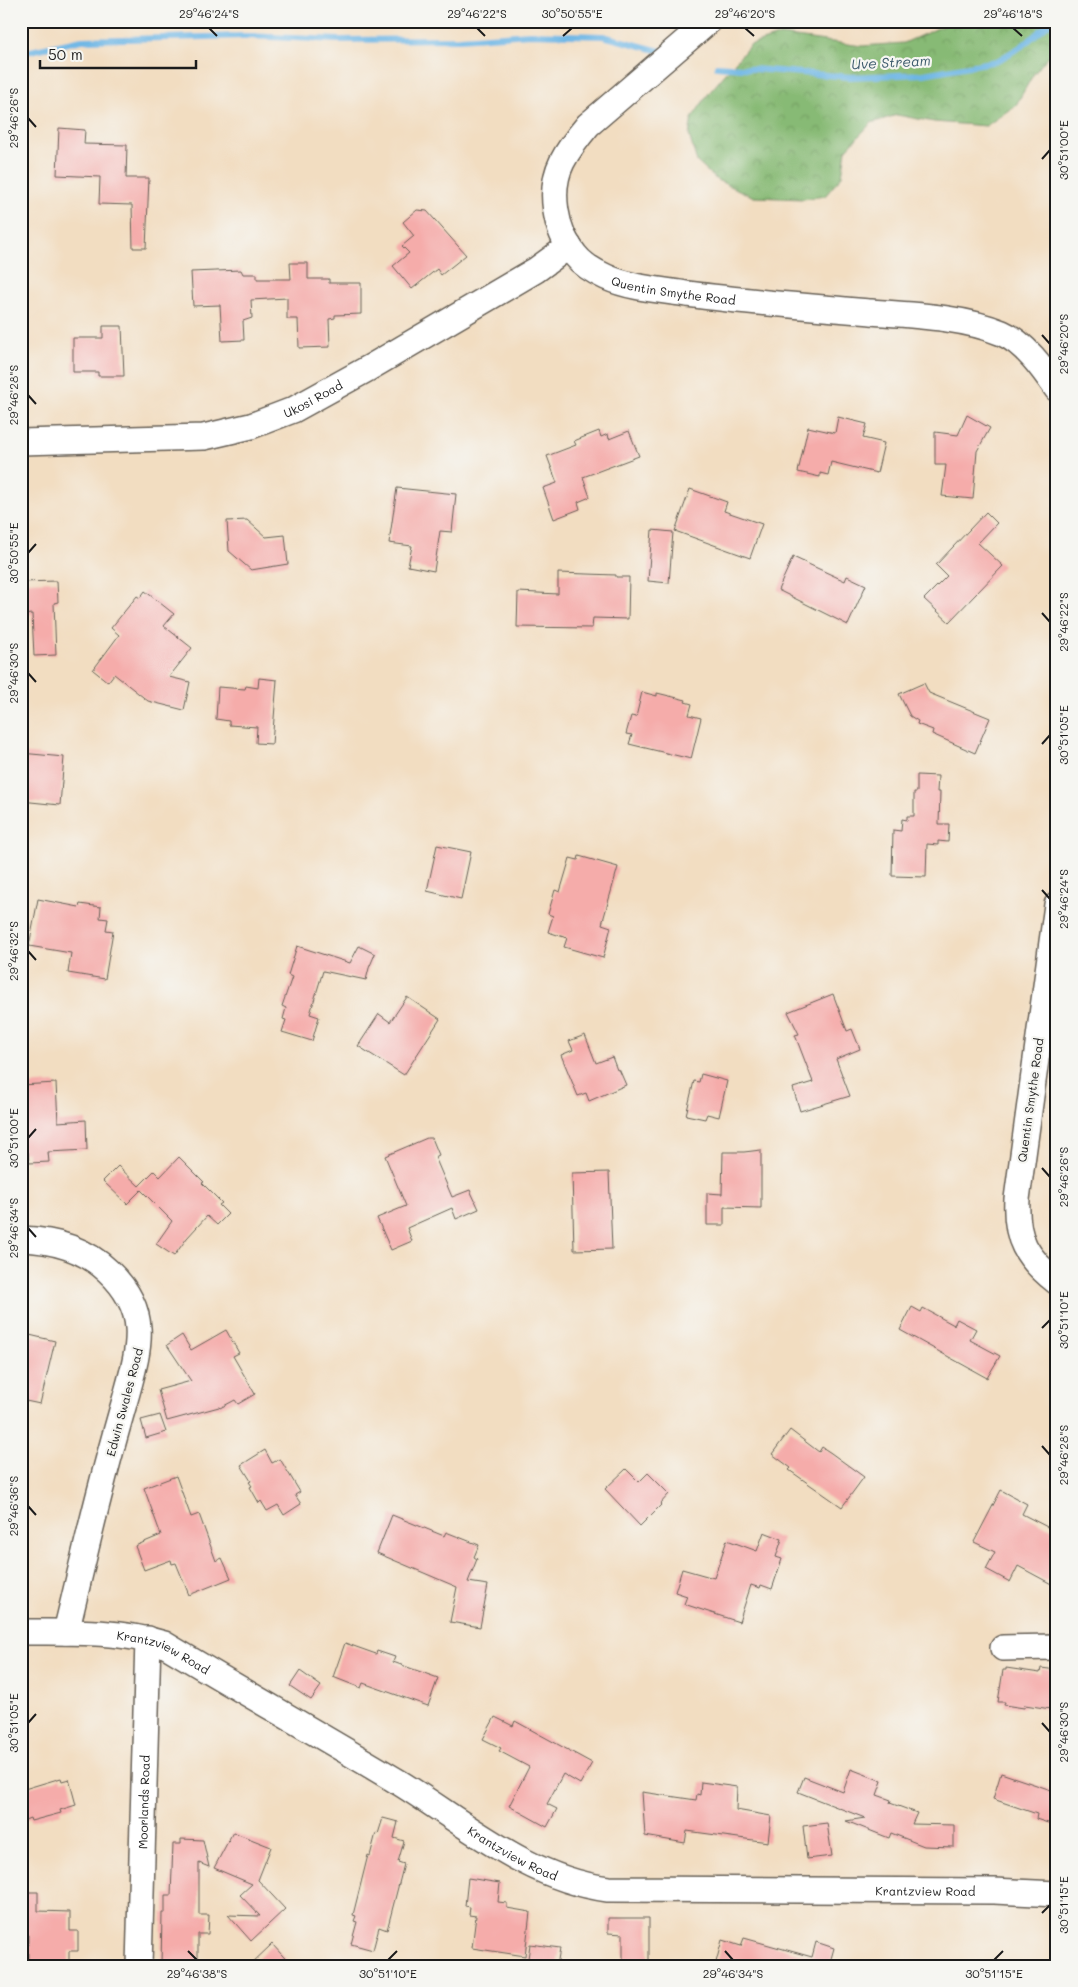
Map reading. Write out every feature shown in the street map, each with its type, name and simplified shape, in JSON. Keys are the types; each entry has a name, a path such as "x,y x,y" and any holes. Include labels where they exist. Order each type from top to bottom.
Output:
{"street":[{"name":"Quentin Smythe Road","path":"708,21 588,125 572,144 561,164 555,188 556,216 569,246 576,256 584,264 607,277 639,287 728,300 930,317 982,327 1012,339 1028,353 1057,389"},
{"name":"Ukosi Road","path":"21,442 204,437 251,426 293,410 369,368 536,270 569,246"},
{"name":"Quentin Smythe Road","path":"1057,905 1016,1199 1018,1233 1033,1261 1057,1282"},
{"name":"Edwin Swales Road","path":"21,1239 64,1244 103,1265 130,1295 136,1314 139,1335 137,1359 102,1484 66,1632"},
{"name":"Krantzview Road","path":"21,1632 105,1633 148,1639 164,1644 246,1694 402,1784 526,1864 585,1886 608,1889 946,1891 1057,1894"},
{"name":"Moorlands Road","path":"139,1966 148,1639"},
{"path":"1003,1648 1057,1648"}],"green space":[{"path":"954,21 1057,21 1057,45 1033,75 1016,105 986,126 934,122 897,115 871,123 846,150 842,176 825,196 803,199 754,197 717,180 697,162 689,135 692,118 709,93 750,45 781,35 862,46 904,43"}],"building":[{"path":"59,128 85,130 84,144 127,145 126,178 149,178 146,248 133,248 132,205 99,204 100,177 57,175"},
{"path":"417,210 427,211 466,255 441,275 437,269 412,289 393,266 409,253 402,246 414,236 403,222"},
{"path":"290,263 308,263 308,279 329,279 329,283 361,283 361,314 335,315 335,318 329,319 330,347 299,348 298,319 287,319 287,298 251,300 252,318 243,321 244,340 222,341 220,305 193,306 191,272 241,270 243,274 257,274 257,279 291,279"},
{"path":"103,326 122,326 124,376 98,376 98,372 73,372 73,338 103,338"},
{"path":"967,415 990,428 977,451 973,499 942,496 946,465 935,465 935,432 958,435"},
{"path":"838,417 867,424 863,438 884,443 877,473 831,462 828,475 820,473 820,477 798,472 808,427 835,433"},
{"path":"599,431 601,437 608,434 609,439 629,431 639,456 583,477 590,497 578,502 580,509 554,519 543,488 557,483 547,456 576,445 574,441"},
{"path":"397,488 456,494 452,532 440,531 434,571 408,566 412,546 389,543"},
{"path":"690,489 727,502 724,511 762,524 750,558 675,531"},
{"path":"986,512 997,523 978,543 1003,566 949,622 924,599 947,576 936,565"},
{"path":"247,520 266,537 285,535 288,564 251,570 229,551 227,521"},
{"path":"652,530 673,532 669,583 648,581"},
{"path":"793,557 845,581 847,576 866,585 848,625 778,590"},
{"path":"558,573 629,577 628,619 593,618 592,628 517,627 518,592 558,594"},
{"path":"57,581 58,602 54,603 56,655 34,656 32,614 21,615 21,582"},
{"path":"145,591 174,614 164,626 192,648 169,677 190,682 184,710 148,701 114,674 108,682 93,670 119,635 111,628 137,596 140,598"},
{"path":"259,678 277,680 272,744 256,743 257,727 229,725 229,721 216,719 218,687 245,689 246,686 258,688"},
{"path":"924,683 929,693 990,718 975,753 932,734 933,730 917,724 918,721 910,716 899,694"},
{"path":"642,692 657,696 657,693 686,700 685,702 692,704 689,715 701,718 691,759 629,744 632,735 626,734 631,716 636,717"},
{"path":"21,753 64,757 60,805 21,801"},
{"path":"917,775 938,776 937,792 940,792 939,824 949,824 948,842 938,841 938,845 927,844 926,877 892,876 893,830 901,831 902,819 907,820 907,816 914,816 914,792 917,792"},
{"path":"437,845 471,852 461,899 427,891"},
{"path":"579,856 618,867 602,924 611,927 603,958 564,947 567,938 548,932 553,916 548,914 555,890 560,892 570,858 578,860"},
{"path":"38,899 79,907 80,904 101,907 100,918 108,919 106,930 113,931 105,979 68,973 71,953 29,946"},
{"path":"297,946 350,963 359,946 375,954 366,980 323,971 310,1014 319,1017 312,1041 282,1032 286,1020 283,1019 286,1008 282,1006 292,977 288,975"},
{"path":"833,994 847,1031 852,1029 860,1049 836,1059 850,1096 800,1111 793,1088 813,1082 795,1035 799,1034 788,1012"},
{"path":"407,997 440,1019 404,1075 358,1046 379,1014 390,1022"},
{"path":"585,1035 596,1063 612,1057 626,1085 589,1101 586,1093 578,1096 561,1055 573,1050 569,1041"},
{"path":"701,1074 727,1081 719,1117 707,1114 705,1119 686,1115 694,1081 699,1082"},
{"path":"56,1083 58,1122 86,1120 87,1150 48,1152 49,1162 29,1163 28,1152 21,1153 21,1085"},
{"path":"427,1138 432,1138 439,1155 435,1157 452,1197 470,1190 479,1209 456,1219 452,1208 407,1228 412,1241 391,1250 377,1218 406,1206 385,1156"},
{"path":"761,1150 761,1208 724,1207 724,1225 707,1225 707,1193 722,1194 723,1152"},
{"path":"179,1157 204,1182 202,1183 222,1203 219,1205 228,1214 217,1225 207,1216 174,1256 156,1244 172,1221 141,1190 127,1204 103,1181 118,1166 139,1186 154,1171 160,1177"},
{"path":"609,1172 612,1249 574,1250 572,1173"},
{"path":"912,1307 921,1312 923,1308 954,1325 957,1319 976,1329 970,1340 1000,1356 987,1378 900,1330"},
{"path":"226,1330 239,1353 233,1356 255,1394 238,1404 235,1400 220,1408 167,1421 158,1390 191,1381 167,1345 182,1335 191,1350"},
{"path":"21,1333 55,1341 40,1404 21,1400"},
{"path":"160,1415 166,1432 146,1438 141,1420"},
{"path":"790,1430 819,1452 822,1447 864,1477 842,1507 789,1470 791,1468 772,1454"},
{"path":"265,1450 272,1463 280,1459 300,1492 295,1495 301,1504 284,1515 278,1505 267,1511 261,1501 259,1503 250,1487 252,1486 249,1482 251,1481 241,1465"},
{"path":"626,1469 639,1482 648,1473 669,1494 640,1526 605,1489"},
{"path":"176,1476 191,1517 199,1514 216,1561 222,1558 231,1578 189,1595 176,1563 172,1564 171,1560 144,1570 135,1546 161,1535 144,1488"},
{"path":"1001,1490 1027,1504 1022,1514 1057,1532 1057,1587 1018,1566 1010,1582 986,1569 995,1552 974,1542"},
{"path":"392,1515 444,1536 446,1532 479,1545 474,1557 477,1559 468,1582 488,1585 480,1627 450,1622 457,1587 377,1553"},
{"path":"764,1532 782,1539 776,1557 782,1559 772,1589 761,1585 760,1588 751,1585 739,1622 684,1604 687,1596 675,1592 682,1569 714,1578 727,1540 757,1551"},
{"path":"345,1643 376,1654 377,1651 395,1657 393,1662 438,1678 428,1706 363,1683 361,1688 333,1677"},
{"path":"1006,1668 1040,1673 1041,1668 1057,1670 1057,1710 1025,1705 1024,1708 1004,1705 1005,1702 998,1702 1003,1670 1006,1670"},
{"path":"300,1671 321,1686 311,1700 290,1686"},
{"path":"495,1717 513,1726 515,1721 592,1763 580,1784 563,1774 547,1804 557,1809 547,1827 509,1806 529,1767 499,1751 501,1748 483,1739"},
{"path":"851,1769 882,1781 877,1795 891,1800 890,1803 917,1813 912,1824 954,1825 954,1847 924,1846 891,1833 889,1838 846,1821 865,1818 798,1792 804,1777 843,1792"},
{"path":"1001,1773 1057,1792 1057,1826 1036,1819 1037,1814 993,1799"},
{"path":"61,1778 62,1781 69,1779 76,1805 60,1810 61,1813 31,1821 30,1818 25,1820 21,1806 21,1790"},
{"path":"701,1782 737,1787 736,1810 771,1816 768,1842 687,1831 685,1843 645,1836 642,1792 696,1800 697,1794 700,1795"},
{"path":"383,1818 398,1822 394,1838 404,1841 398,1862 404,1864 387,1930 379,1927 373,1950 351,1944 357,1922 354,1921 356,1916 353,1915 368,1855 370,1856 376,1833 378,1834"},
{"path":"827,1823 832,1856 807,1859 803,1826"},
{"path":"233,1832 271,1847 258,1880 285,1909 251,1941 228,1915 260,1916 240,1895 252,1884 214,1868"},
{"path":"181,1839 203,1840 209,1867 199,1863 199,1915 209,1915 208,1934 198,1934 198,1966 161,1966 162,1913 165,1913 165,1895 171,1895 173,1844 181,1844"},
{"path":"468,1878 500,1883 498,1902 507,1903 507,1908 530,1912 525,1956 472,1948 476,1916 469,1915 470,1907 465,1906"},
{"path":"21,1892 38,1892 38,1911 70,1912 70,1931 78,1931 78,1951 69,1951 69,1966 28,1966 28,1935 21,1934"},
{"path":"608,1918 649,1918 649,1962 623,1962 623,1934 608,1933"},
{"path":"744,1938 812,1957 816,1942 834,1948 829,1966 715,1966 722,1940 741,1946"},
{"path":"272,1944 292,1966 249,1966"},
{"path":"530,1944 560,1948 557,1966 527,1966"}],"waterway":[{"name":"Uve Stream","path":"717,66 850,77 924,74 997,61 1022,46 1052,21"},
{"name":"Uve Stream","path":"21,53 82,40 247,36 338,40 460,39 530,34 603,36 664,52"}]}
